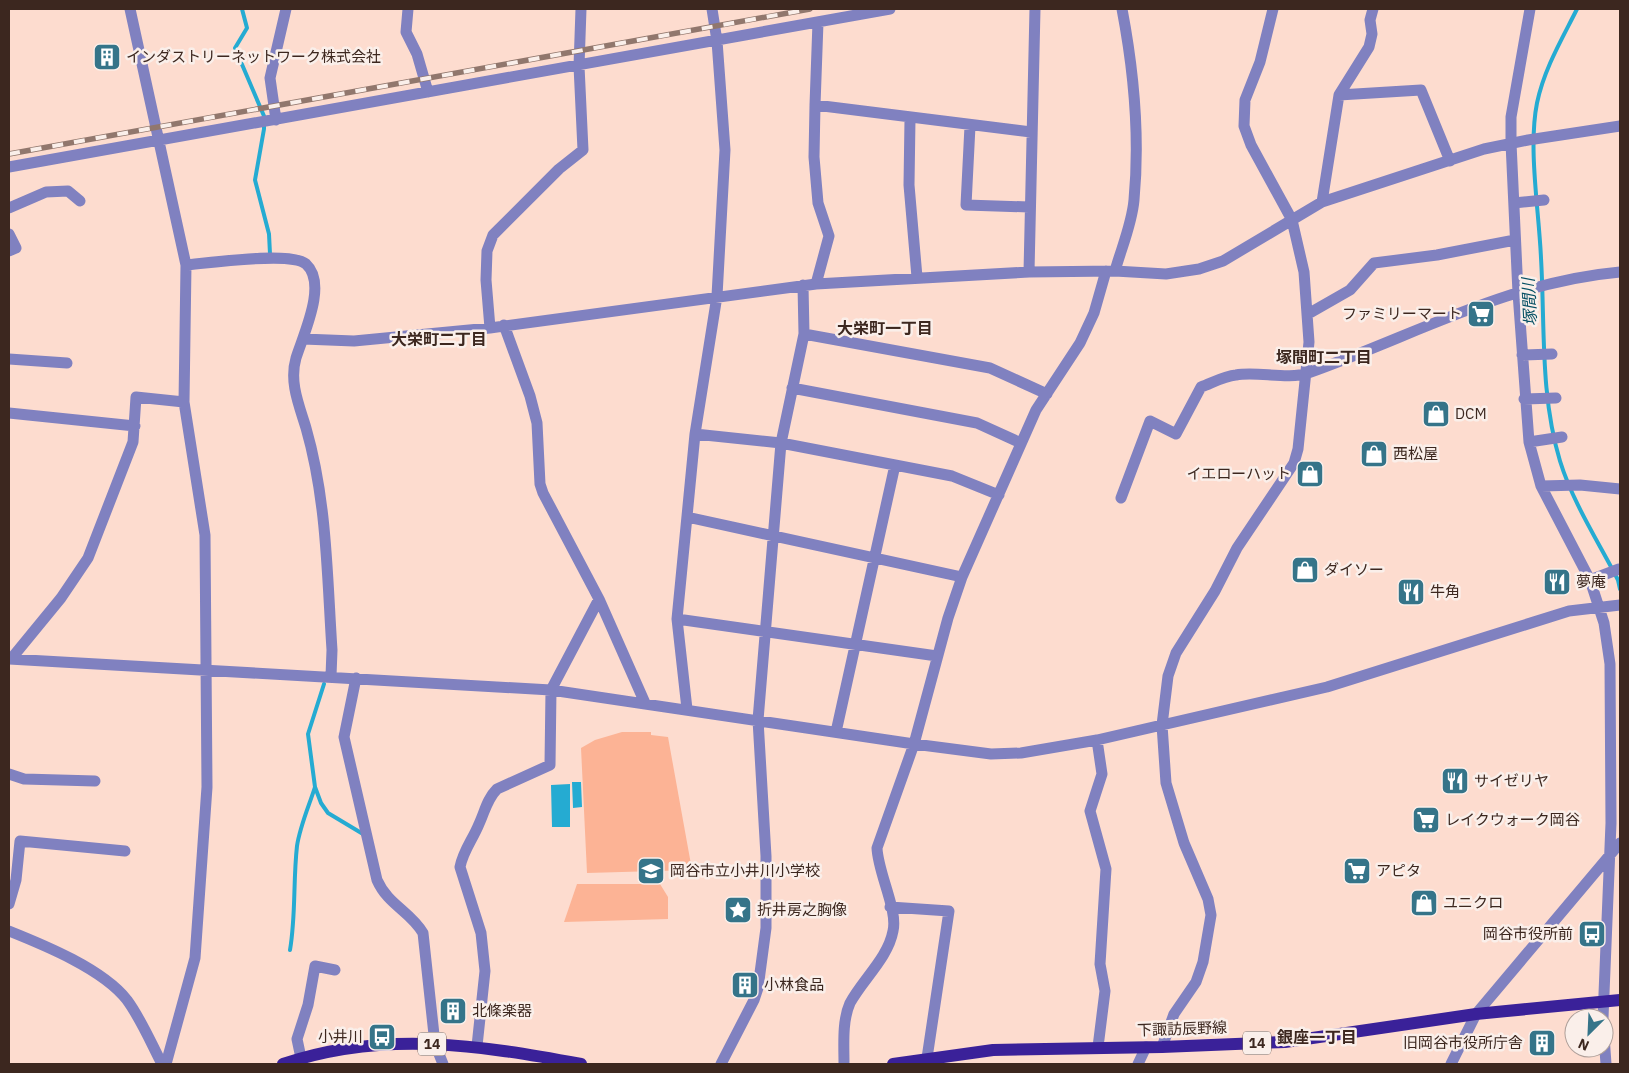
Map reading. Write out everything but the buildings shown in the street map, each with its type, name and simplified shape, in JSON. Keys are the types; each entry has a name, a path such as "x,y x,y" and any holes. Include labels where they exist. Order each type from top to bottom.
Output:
{"main road":[{"name":"下諏訪辰野線","path":"898,1064 927,1058 993,1050 1162,1047 1285,1042 1476,1014 1603,1000 1620,1000"},
{"name":"14","path":"283,1064 301,1058 364,1046 435,1044 477,1046 581,1064"}],"street":[{"path":"130,9 186,265 184,402 205,535 208,787 195,958 166,1064"},
{"path":"276,120 270,78 286,9"},
{"path":"408,9 406,32 417,54 428,92"},
{"path":"490,328 486,280 488,251 493,235 559,169 582,150 579,66 581,9"},
{"path":"687,710 677,619 694,434 717,296 725,150 717,41 712,9"},
{"path":"9,166 276,120 890,9"},
{"path":"1029,272 1035,9"},
{"path":"844,1064 844,1028 849,1005 890,942 894,928 878,861 877,848 914,744 937,656 962,578 1036,410 1080,342 1094,313 1111,271 1134,202 1136,120 1129,44 1122,9"},
{"path":"1162,1047 1174,1014 1198,975 1210,933 1211,915 1208,899 1184,843 1166,782 1162,725 1168,676 1176,653 1215,591 1237,548 1294,463 1298,448 1309,342 1304,272 1292,220 1251,145 1244,126 1245,100 1260,62 1273,9"},
{"path":"1322,202 1339,94 1369,47 1372,34 1370,20 1373,9"},
{"path":"1530,9 1511,117 1515,240 1524,399 1529,442 1540,486 1590,580 1604,623 1615,680 1616,726 1603,1008"},
{"path":"816,284 829,236 818,202 814,157 818,22"},
{"path":"1339,94 1420,90 1450,161"},
{"path":"815,105 910,119 1031,132"},
{"path":"910,119 909,185 917,277"},
{"path":"970,126 966,205 1029,207"},
{"path":"303,339 354,341 490,328 816,284 1029,272 1111,271 1166,274 1199,269 1223,261 1322,202 1484,149 1528,140 1620,126"},
{"path":"9,208 46,192 68,191 80,201"},
{"path":"1514,203 1544,200"},
{"path":"9,234 16,248 9,251"},
{"path":"1308,314 1350,290 1374,263 1437,255 1515,240"},
{"path":"186,265 274,258 294,259 305,264 311,272 315,290 312,311 293,371 293,383 316,461 322,492 332,650 331,676"},
{"path":"1121,498 1150,421 1176,434 1200,387 1236,374 1305,374 1436,320 1534,287 1595,274 1620,272"},
{"path":"721,1064 754,1000 758,988 766,928 766,856 758,720 781,443 804,334 803,286"},
{"path":"504,325 530,396 537,423 540,484 543,493 599,599 645,703"},
{"path":"804,334 990,368 1048,394"},
{"path":"1522,355 1552,354"},
{"path":"9,359 67,363"},
{"path":"792,388 977,423 1021,443"},
{"path":"10,659 61,598 88,558 133,442 136,397 184,402"},
{"path":"1524,399 1556,398"},
{"path":"9,413 135,426"},
{"path":"694,434 781,443 952,476 999,495"},
{"path":"1529,442 1562,438"},
{"path":"836,732 895,465"},
{"path":"1540,486 1560,485 1620,489"},
{"path":"687,517 962,578"},
{"path":"1590,580 1619,569"},
{"path":"477,1046 485,971 481,933 460,867 462,857 479,826 491,795 497,789 550,765 551,690 599,599"},
{"path":"10,659 551,690 914,744 991,754 1021,753 1097,740 1327,686 1569,610 1619,605"},
{"path":"677,619 937,656"},
{"path":"356,678 344,737 376,880 386,897 418,925 423,933 435,1044 443,1064"},
{"path":"1097,740 1102,774 1090,811 1106,869 1100,964 1105,991 1098,1047"},
{"path":"9,774 24,779 95,780"},
{"path":"9,904 16,880 20,842 125,851"},
{"path":"1451,1064 1476,1014 1620,843"},
{"path":"890,907 949,910 927,1058"},
{"path":"9,930 46,946 107,980 127,1000 162,1064"},
{"path":"301,1058 297,1039 308,1005 315,966 335,970"},
{"path":"1138,1064 1146,1047"}],"shaded area":[{"path":"622,732 651,732 651,735 668,737 692,870 587,873 581,748 595,740"},
{"path":"577,884 660,884 668,897 668,919 564,922"}],"water":[{"path":"572,782 581,782 582,807 573,808"},
{"path":"570,784 570,827 552,827 551,785"}],"waterway":[{"path":"242,9 247,28 235,48 264,116 264,129 255,180 269,234 270,254"},
{"name":"塚間川","path":"1577,9 1544,78 1537,103 1535,121 1534,159 1541,258 1544,360 1549,411 1565,477 1618,580 1620,589"},
{"path":"324,684 308,734 315,787 321,803 328,813 363,834"},
{"path":"290,950 298,839 315,787"}],"railway":[{"path":"9,154 810,9"}],"place":[{"name":"インダストリーネットワーク株式会社","path":"107,57"},
{"name":"ファミリーマート","path":"1481,314"},
{"name":"DCM","path":"1436,414"},
{"name":"西松屋","path":"1374,454"},
{"name":"イエローハット","path":"1310,474"},
{"name":"ダイソー","path":"1305,570"},
{"name":"夢庵","path":"1557,582"},
{"name":"牛角","path":"1411,592"},
{"name":"サイゼリヤ","path":"1455,781"},
{"name":"レイクウォーク岡谷","path":"1426,820"},
{"name":"岡谷市立小井川小学校","path":"651,871"},
{"name":"アピタ","path":"1357,871"},
{"name":"ユニクロ","path":"1424,903"},
{"name":"折井房之胸像","path":"738,910"},
{"name":"岡谷市役所前","path":"1592,934"},
{"name":"小林食品","path":"745,985"},
{"name":"北條楽器","path":"453,1011"},
{"name":"小井川","path":"382,1037"},
{"name":"旧岡谷市役所庁舎","path":"1542,1043"}],"district":[{"name":"大栄町一丁目","path":"885,328"},
{"name":"大栄町二丁目","path":"439,339"},
{"name":"塚間町二丁目","path":"1324,357"},
{"name":"銀座一丁目","path":"1317,1037"}]}
